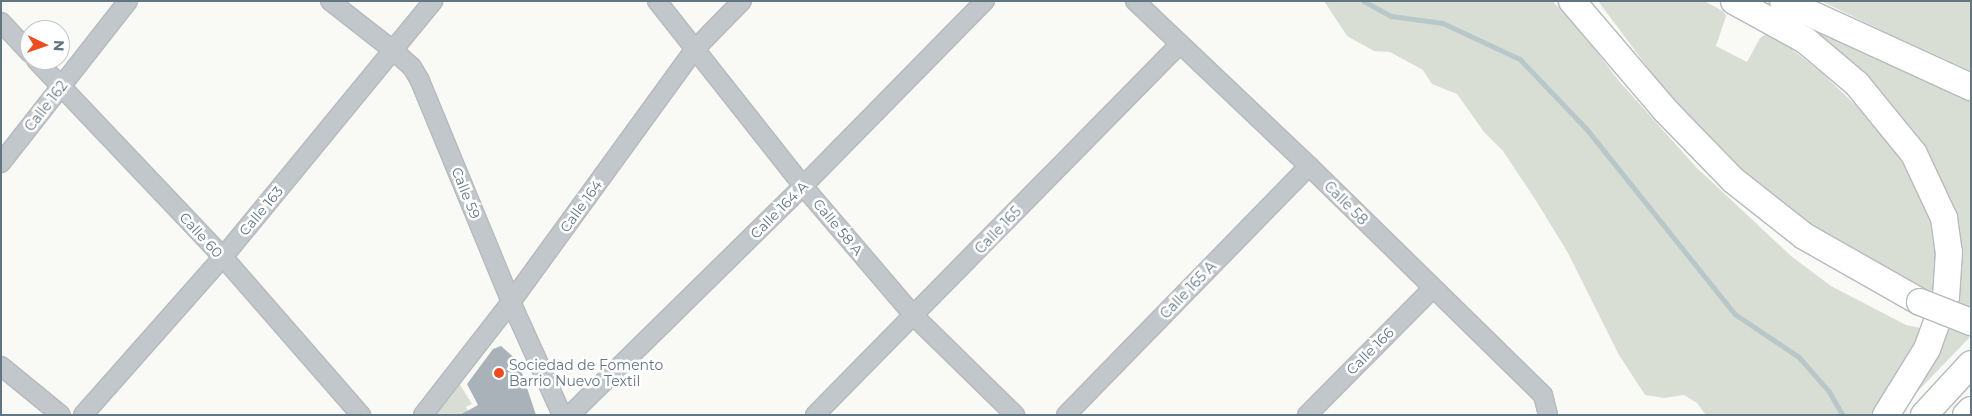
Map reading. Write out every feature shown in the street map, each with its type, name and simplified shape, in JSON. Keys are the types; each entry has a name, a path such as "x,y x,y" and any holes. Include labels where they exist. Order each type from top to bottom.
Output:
{"highway":[{"path":"1572,1 1665,110 1733,180 1804,236 1920,302 1971,322"},
{"path":"1734,1 1805,40 1862,90 1914,154 1944,218 1949,252 1946,297 1927,350 1886,415"},
{"path":"1783,1 1971,87"},
{"path":"1924,415 1971,364"},
{"path":"1966,415 1971,410"}],"street":[{"name":"Calle 162","path":"1,163 128,1"},
{"name":"Calle 59","path":"330,1 394,51 412,67 420,81 511,302 562,415"},
{"name":"Calle 163","path":"82,415 222,257 394,51 433,1"},
{"name":"Calle 58 A","path":"657,1 803,186 913,316 1015,415"},
{"name":"Calle 164","path":"424,415 511,302 695,49 742,1"},
{"name":"Calle 164 A","path":"570,415 803,186 985,1"},
{"name":"Calle 58","path":"1135,1 1309,166 1542,395 1549,413"},
{"path":"1,22 20,42"},
{"name":"Calle 165","path":"815,415 1180,44"},
{"name":"Calle 60","path":"45,70 222,257 361,415"},
{"name":"Calle 165 A","path":"1066,415 1309,166"},
{"name":"Calle 166","path":"1308,415 1432,288"},
{"path":"1,366 61,415"}],"shaded area":[{"path":"1324,1 1552,1 1573,21 1619,81 1696,167 1791,256 1831,286 1906,325 1925,329 1880,415 1706,415 1697,403 1684,395 1664,398 1645,395 1619,355 1568,253 1535,199 1503,151 1484,132 1457,94 1432,84 1423,70 1390,52 1374,51 1347,36"},
{"path":"1598,1 1704,1 1723,11 1726,16 1716,46 1747,62 1760,38 1767,33 1774,35 1822,73 1867,116 1898,153 1919,187 1935,224 1939,261 1935,294 1887,272 1828,238 1781,206 1726,158 1663,88"},
{"path":"1821,1 1971,1 1971,71 1891,35"},
{"path":"1822,32 1971,100 1971,336 1916,393 1954,215 1937,172 1914,131 1858,67 1820,37"},
{"path":"459,383 472,404 466,407 470,415 435,415"}],"building":[{"name":"Sociedad de Fomento Barrio Nuevo Textil","path":"501,346 518,361 536,415 460,415 478,405 467,384 493,349"}],"waterway":[{"path":"1364,1 1391,16 1443,23 1520,59 1586,128 1735,314 1799,357 1829,391 1843,415"}],"place":[{"name":"Sociedad de Fomento Barrio Nuevo Textil","path":"499,373"}]}
